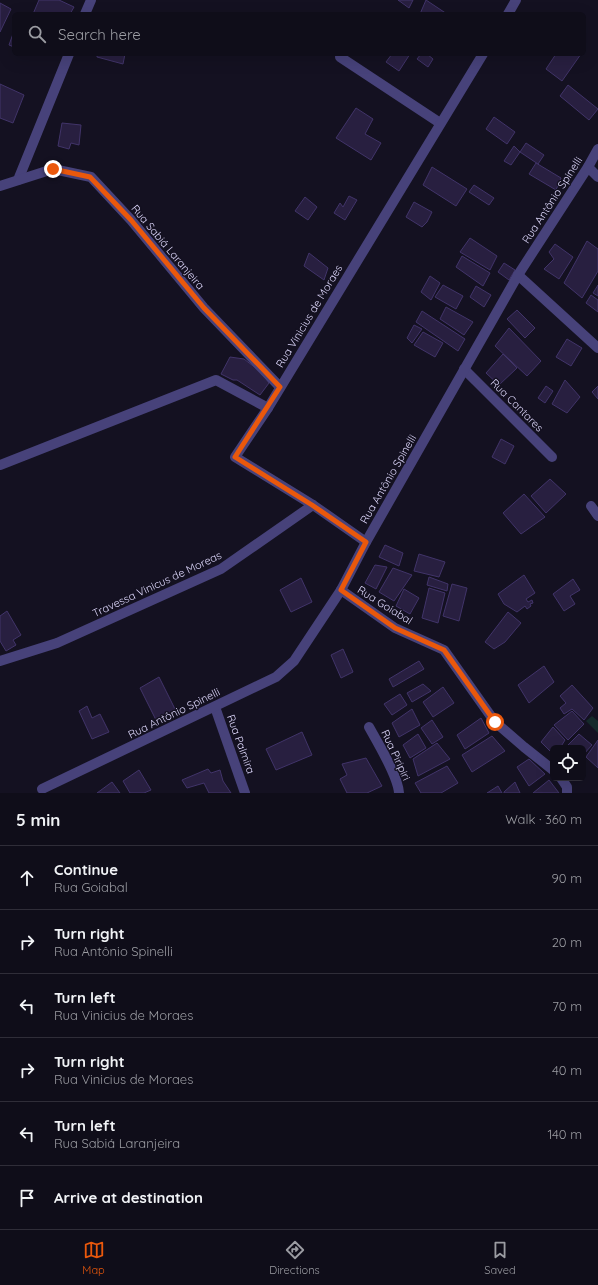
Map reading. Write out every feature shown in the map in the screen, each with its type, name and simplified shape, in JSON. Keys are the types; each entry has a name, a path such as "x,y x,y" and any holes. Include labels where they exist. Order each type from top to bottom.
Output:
{"street":[{"path":"86,12 91,0"},
{"path":"509,12 516,0"},
{"path":"18,180 68,56"},
{"name":"Rua Vinicius de Moraes","path":"366,542 312,505 235,457 268,408 482,56"},
{"path":"340,57 440,123"},
{"name":"Rua Antônio Spinelli","path":"42,789 276,677 294,661 341,590 366,542 518,275 588,167 598,149"},
{"path":"588,167 598,176"},
{"name":"Rua Sabiá Laranjeira","path":"0,186 53,169 90,177 131,220 204,308 280,387"},
{"path":"518,275 598,348"},
{"name":"Rua Cantares","path":"464,368 552,457"},
{"path":"0,465 216,380 268,408"},
{"name":"Travessa Vinicus de Moreas","path":"0,661 57,643 221,569 312,505"},
{"path":"591,506 598,516"},
{"name":"Rua Goiabal","path":"341,590 395,628 444,650 495,722 550,768"},
{"name":"Rua Palmira","path":"214,707 243,792"},
{"name":"Rua Piripiri","path":"369,727 399,786 399,793"},
{"path":"563,781 567,787 568,793"}],"green space":[{"path":"592,716 598,721 598,733 586,721"}],"building":[{"path":"39,0 59,0 74,7 71,12 34,12"},
{"path":"398,0 413,0 409,8"},
{"path":"426,0 444,12 421,12"},
{"path":"0,3 11,9 0,32"},
{"path":"12,37 12,46 9,45"},
{"path":"97,56 125,56 123,64"},
{"path":"390,56 409,56 399,71 386,62"},
{"path":"419,56 429,56 433,59 428,67 417,59"},
{"path":"555,56 580,56 562,81 546,69"},
{"path":"0,84 24,95 13,123 0,118"},
{"path":"568,85 598,109 589,120 560,96"},
{"path":"356,108 373,119 365,134 381,143 371,160 336,138"},
{"path":"494,117 515,132 507,144 486,129"},
{"path":"62,123 81,125 79,145 71,143 69,149 58,146"},
{"path":"526,143 544,155 538,164 520,152"},
{"path":"514,146 520,152 511,165 504,161"},
{"path":"536,163 561,178 556,190 529,174"},
{"path":"432,167 467,189 456,206 423,185"},
{"path":"474,185 494,198 489,205 469,192"},
{"path":"349,196 357,200 345,220 334,213 340,203 343,207"},
{"path":"305,197 317,207 308,220 295,211"},
{"path":"414,202 432,212 427,222 422,227 406,217"},
{"path":"470,238 497,256 490,270 460,252"},
{"path":"587,241 598,249 598,271 582,298 564,283"},
{"path":"555,244 573,257 559,279 544,269 554,259 549,252"},
{"path":"309,253 328,268 324,280 304,266"},
{"path":"462,256 490,273 483,286 456,267"},
{"path":"504,263 515,270 509,280 498,272"},
{"path":"430,276 440,283 431,300 421,292"},
{"path":"443,285 463,296 456,309 435,297"},
{"path":"598,285 598,296 593,293"},
{"path":"476,286 491,295 484,307 470,297"},
{"path":"591,295 598,300 598,312 586,303"},
{"path":"446,307 473,322 464,335 440,319"},
{"path":"517,310 535,328 525,338 507,319"},
{"path":"422,311 465,339 458,351 416,322"},
{"path":"414,325 422,329 412,343 407,338"},
{"path":"509,328 541,361 527,376 495,346"},
{"path":"423,332 443,343 435,357 414,345"},
{"path":"567,339 582,348 571,366 556,357"},
{"path":"503,354 517,368 499,385 486,373"},
{"path":"230,357 244,359 262,373 269,383 260,395 237,380 233,380 221,374"},
{"path":"565,380 580,397 567,413 552,404"},
{"path":"546,386 553,391 545,403 538,398"},
{"path":"598,386 598,399 592,392"},
{"path":"501,439 514,446 505,464 492,457"},
{"path":"550,479 566,494 546,513 531,496"},
{"path":"524,494 545,517 521,534 503,513"},
{"path":"385,545 403,553 399,566 379,557"},
{"path":"419,554 445,562 439,577 414,571"},
{"path":"375,565 387,567 376,589 365,583"},
{"path":"393,568 412,575 394,601 379,592"},
{"path":"524,575 535,593 526,599 528,602 532,600 533,603 530,604 531,606 527,609 525,606 517,612 504,604 498,594"},
{"path":"429,577 448,584 447,591 427,585"},
{"path":"301,578 312,602 291,612 280,590"},
{"path":"573,579 580,590 570,596 575,604 564,611 553,594"},
{"path":"452,584 467,588 459,621 443,616"},
{"path":"429,588 445,593 438,623 422,618"},
{"path":"404,589 419,598 410,614 396,606"},
{"path":"7,611 21,635 13,640 16,645 6,651 0,641 0,616"},
{"path":"508,612 521,623 505,642 494,649 485,642"},
{"path":"343,649 353,672 341,678 331,655"},
{"path":"419,661 424,669 393,687 389,679"},
{"path":"544,666 554,682 529,703 518,685"},
{"path":"159,677 176,711 156,720 140,688"},
{"path":"423,684 431,691 412,702 407,693"},
{"path":"572,685 593,708 584,720 572,709 564,714 560,708 566,703 560,696"},
{"path":"443,687 454,703 433,717 423,702"},
{"path":"400,694 407,705 392,715 384,704"},
{"path":"87,706 92,718 100,714 109,732 92,739 79,711"},
{"path":"412,709 420,725 399,737 392,723"},
{"path":"572,711 584,724 568,740 554,725"},
{"path":"481,718 489,733 465,749 457,735"},
{"path":"432,720 443,737 432,744 421,728"},
{"path":"553,727 565,740 562,745 550,745 550,751 541,742"},
{"path":"302,732 312,755 276,770 266,749"},
{"path":"418,734 426,748 410,758 403,745"},
{"path":"579,734 592,745 586,752 586,745 568,745"},
{"path":"492,736 505,751 472,772 462,755"},
{"path":"598,740 598,768 586,757"},
{"path":"437,743 450,759 418,776 413,759"},
{"path":"366,758 382,786 367,793 347,793 340,779 347,775 342,764"},
{"path":"529,759 545,774 529,786 517,767"},
{"path":"447,766 458,783 441,793 421,793 415,783"},
{"path":"208,769 211,773 220,770 223,781 231,793 209,793 204,783 187,788 182,780"},
{"path":"139,770 151,790 144,793 130,793 123,781"},
{"path":"549,780 559,793 533,793"},
{"path":"112,782 120,793 97,793"},
{"path":"515,782 520,793 504,793 504,792"},
{"path":"498,786 502,793 487,793"}],"route":[{"path":"53,169 90,177 131,220 204,308 280,387 268,408 235,457 312,505 366,542 341,590 395,628 444,650 495,722"}]}
